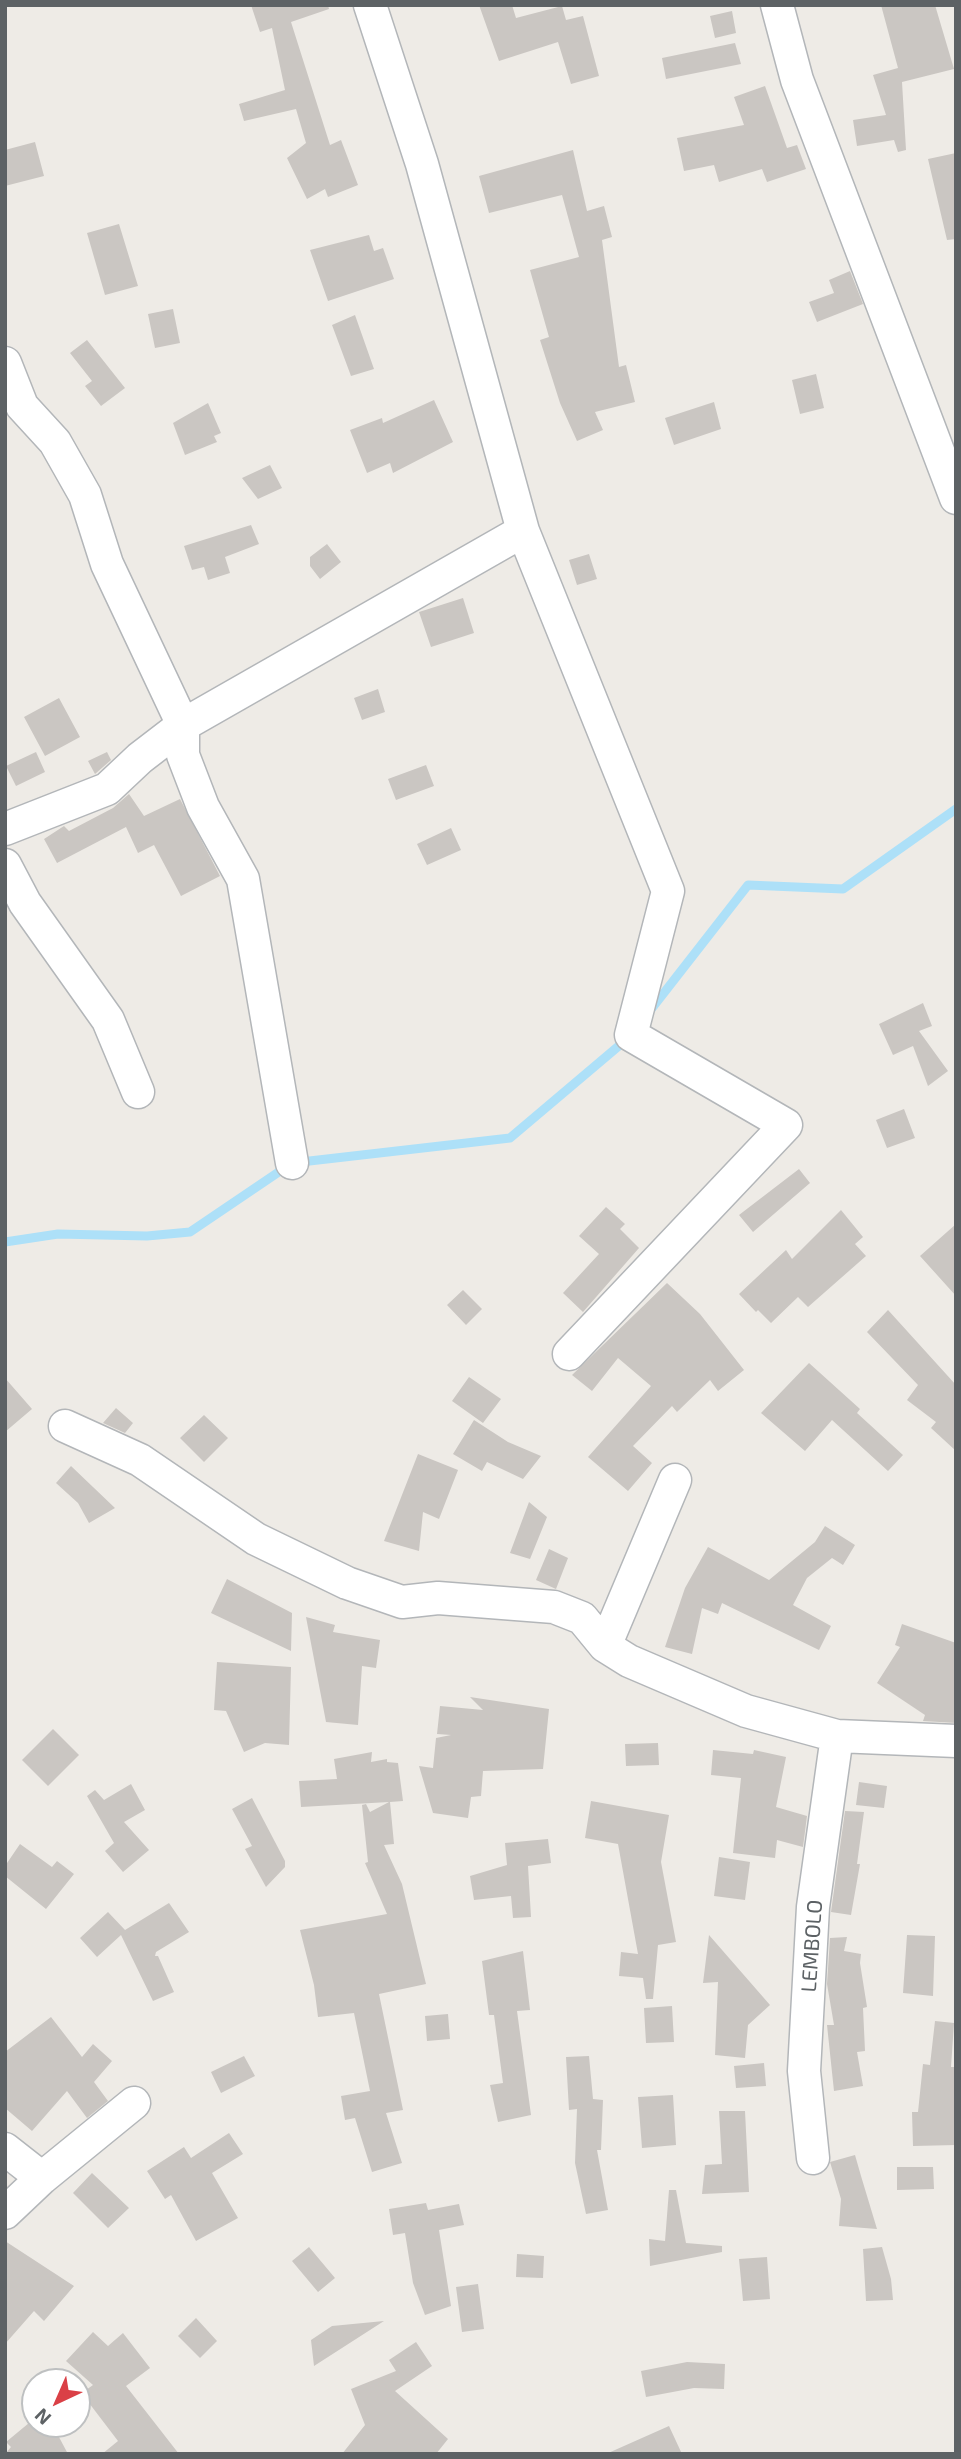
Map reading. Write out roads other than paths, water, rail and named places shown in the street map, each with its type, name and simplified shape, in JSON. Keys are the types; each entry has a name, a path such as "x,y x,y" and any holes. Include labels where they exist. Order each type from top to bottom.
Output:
{"street":[{"path":"370,5 422,164 523,531 668,891 631,1035 786,1125 569,1354"},
{"path":"777,5 802,93 956,498"},
{"path":"5,363 22,406 55,442 85,495 107,564 183,725 183,755 198,794 243,879 292,1163"},
{"path":"5,829 107,789 139,758 183,725 523,531"},
{"path":"5,865 25,903 108,1020 138,1092"},
{"path":"65,1426 140,1460 257,1539 347,1583 402,1602 438,1598 554,1607 582,1618 605,1646 629,1661 746,1711 837,1735 956,1741"},
{"path":"605,1646 675,1480"},
{"name":"LEMBOLO","path":"813,2158 804,2071 813,1907 837,1735"},
{"path":"5,2213 42,2178 134,2103"},
{"path":"5,2149 42,2178"}],"waterway":[{"path":"649,1012 748,885 843,889 956,809"},
{"path":"5,1242 58,1234 147,1236 190,1232 292,1163 510,1138 627,1039"}]}
